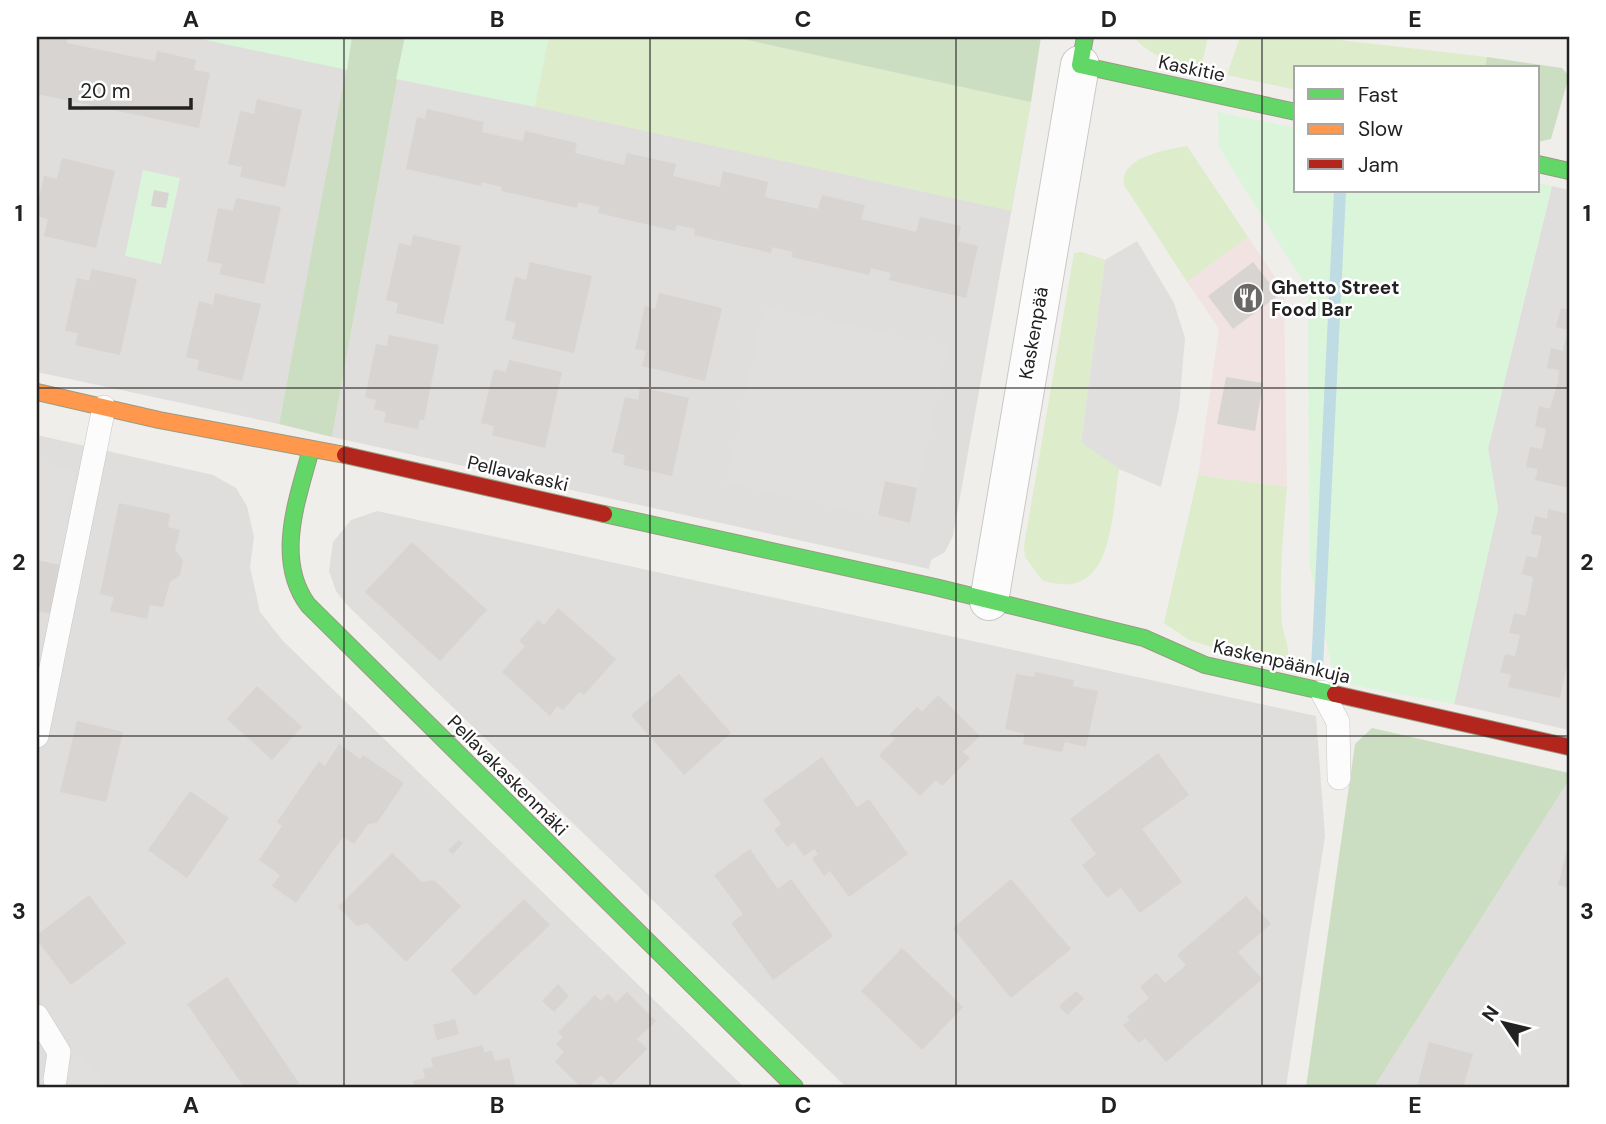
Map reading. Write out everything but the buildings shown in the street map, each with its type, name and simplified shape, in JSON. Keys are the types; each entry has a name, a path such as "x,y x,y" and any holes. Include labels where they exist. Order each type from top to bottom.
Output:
{"street":[{"name":"Kaskitie","path":"1082,51 1294,111"},
{"name":"Kaskenpää","path":"989,601 1082,51"},
{"path":"1540,164 1569,171"},
{"name":"Pellavakaski","path":"37,392 311,449 989,601"},
{"name":"Pellavakaskenmäki","path":"311,449 291,538 292,567 299,593 342,642 795,1087"},
{"name":"Kaskenpäänkuja","path":"989,601 1132,634 1205,665 1569,747"}],"lane":[{"path":"37,736 104,407"},
{"path":"1322,692 1338,723 1339,778"},
{"path":"37,1016 59,1052 55,1080"}],"shaded area":[{"path":"37,37 192,37 347,70 279,424 37,372"},
{"path":"405,37 734,37 1031,102 953,536 945,552 931,560 929,569 332,437"},
{"path":"1552,186 1569,190 1569,730 1454,704 1498,509 1488,449"},
{"path":"1248,237 1284,290 1287,487 1198,475 1219,329 1187,282"},
{"path":"1137,241 1174,303 1185,338 1179,409 1161,487 1119,469 1081,442 1105,260"},
{"path":"764,307 948,346 910,523 726,483"},
{"path":"37,435 213,475 236,488 247,506 254,537 250,567 260,612 283,641 744,1087 37,1087"},
{"path":"37,461 75,470 60,565 37,560"},
{"path":"377,511 1316,716 1325,836 1286,1087 846,1087 346,604 336,591 329,571 333,542 351,520"},
{"path":"1569,780 1569,1087 1374,1087"},
{"path":"80,1054 109,1087 38,1087"}],"green space":[{"path":"192,37 405,37 332,437 279,424 346,70"},
{"path":"192,37 352,37 347,70"},
{"path":"405,37 549,37 535,107 396,79"},
{"path":"549,37 734,37 1031,102 1011,211 535,107"},
{"path":"734,37 1041,37 1031,102"},
{"path":"1134,37 1208,37 1202,64 1193,64 1174,61 1147,50"},
{"path":"1240,37 1314,37 1487,57 1485,66 1294,66 1294,90 1227,75"},
{"path":"1487,57 1562,68 1569,76 1551,139 1540,142 1540,66 1485,66"},
{"path":"1218,112 1294,128 1294,192 1540,192 1540,183 1552,186 1488,448 1498,509 1454,704 1335,682 1309,562 1308,290 1219,147"},
{"path":"1187,146 1248,237 1187,282 1124,185 1124,175 1136,161 1146,156"},
{"path":"143,170 180,178 161,264 125,256"},
{"path":"1082,252 1105,260 1081,441 1119,469 1105,552 1096,569 1083,580 1066,584 1042,580 1025,557 1024,546 1074,253"},
{"path":"1198,475 1287,487 1281,590 1282,624 1288,654 1284,663 1278,667 1189,640 1164,623"},
{"path":"1372,728 1569,773 1569,780 1374,1087 1306,1087 1355,744"}],"waterway":[{"path":"1317,669 1340,192"}],"traffic: fast":[{"path":"1085,37 1080,65 1294,112"},
{"path":"1540,164 1569,171"},
{"path":"311,449 295,508 291,548 292,568 308,605 795,1087"},
{"path":"604,514 935,587 1144,638 1205,665 1335,694"}],"traffic: slow":[{"path":"37,392 159,420 345,455"}],"traffic: jam":[{"path":"345,455 604,514"},
{"path":"1335,694 1569,747"}],"place":[{"name":"Ghetto Street Food Bar","path":"1248,298"}]}
